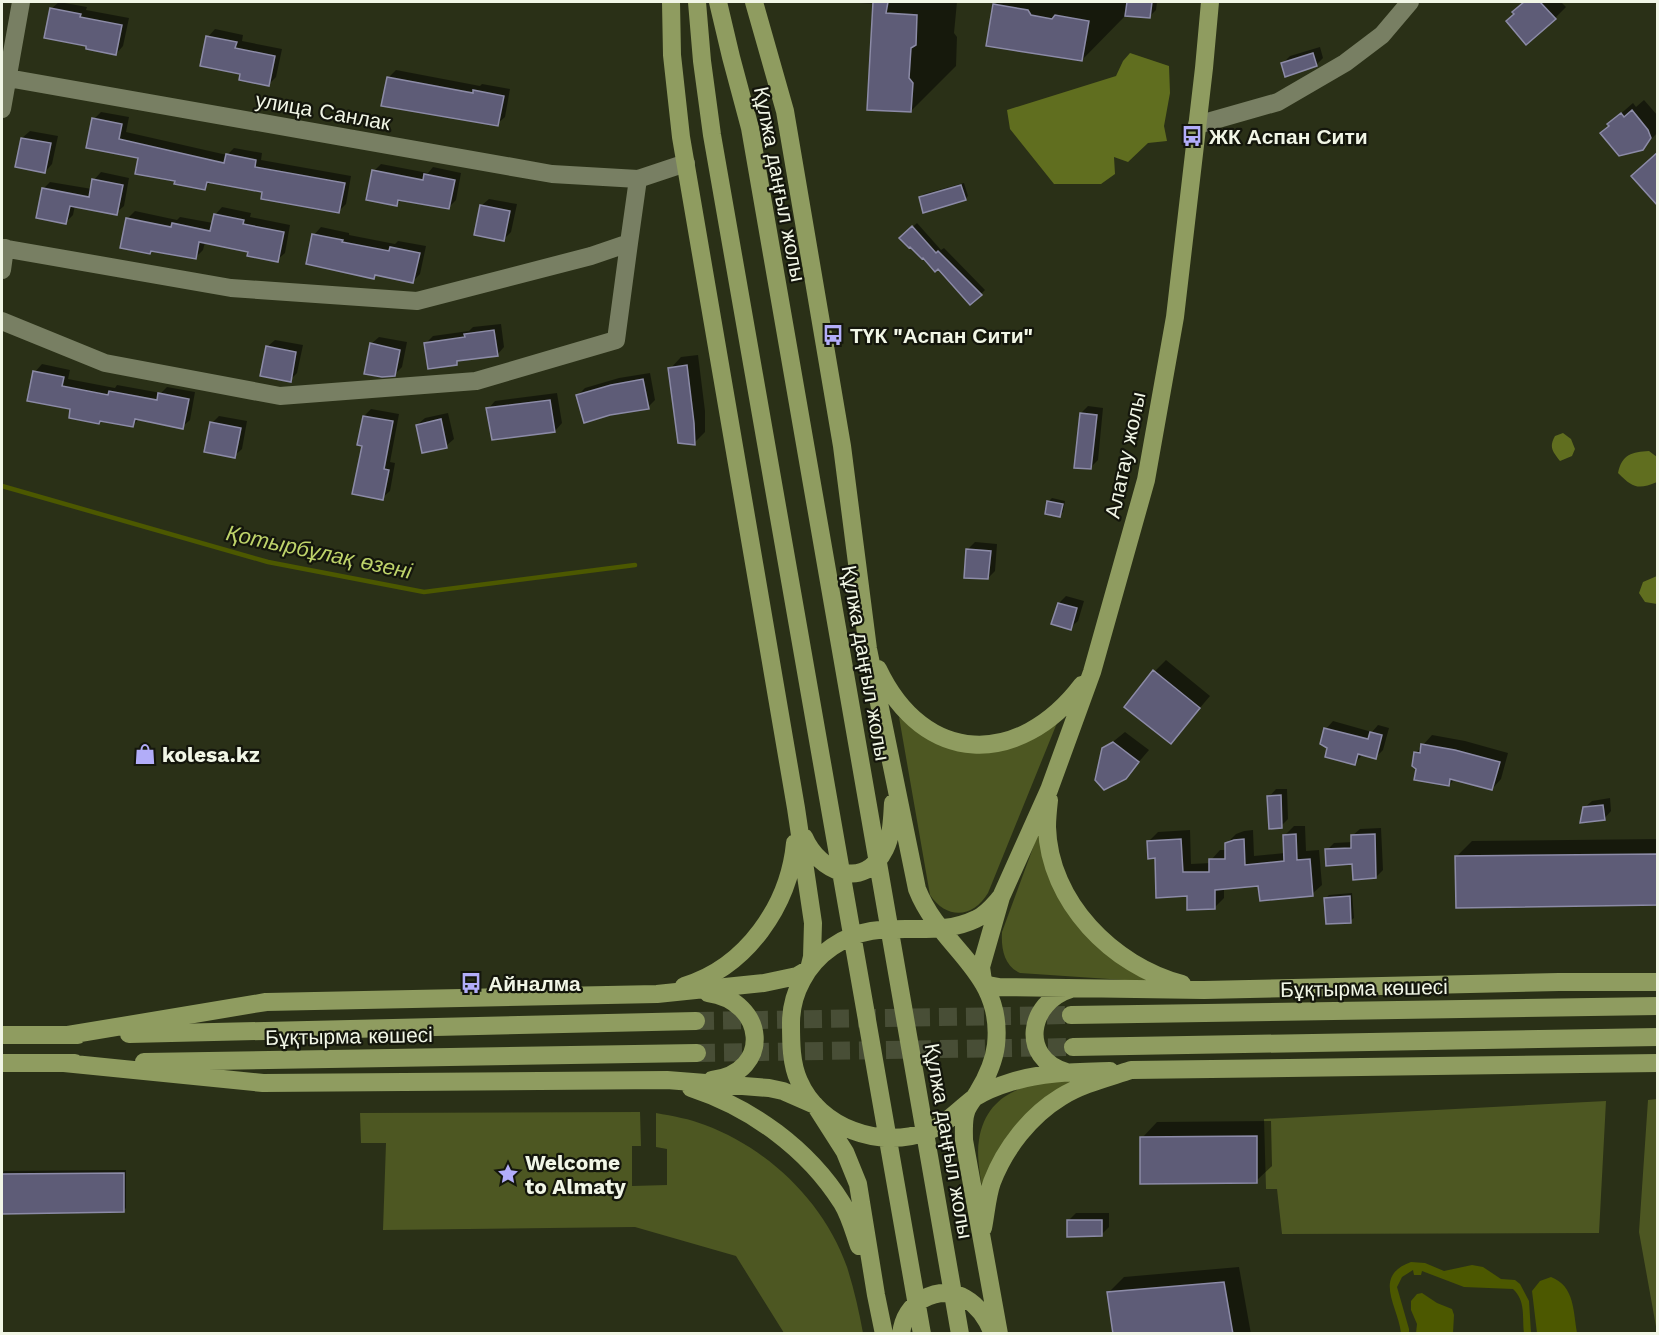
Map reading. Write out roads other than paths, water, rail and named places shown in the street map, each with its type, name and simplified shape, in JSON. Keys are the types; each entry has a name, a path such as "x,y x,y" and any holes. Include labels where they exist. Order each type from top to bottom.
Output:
{"main road":[{"path":"68,1035 266,1002 657,994 783,980 809,969 812,957 813,923 798,816 686,163 675,87 671,2"},
{"path":"697,2 712,135 922,1334"},
{"name":"Құлжа даңғыл жолы","path":"718,2 750,128 960,1334"},
{"path":"754,2 785,111 842,446 868,649 917,889 924,907 938,928 983,981 992,1001 995,1016 996,1042 990,1068 967,1109 964,1119 964,1140 999,1334"},
{"name":"Алатау жолы","path":"1001,897 1049,790 1092,672 1146,480 1174,317 1210,2"},
{"path":"868,649 882,677 909,715 934,733 968,746 1001,743 1038,726 1066,705 1092,672"},
{"path":"798,816 805,840 814,854 830,869 849,874 859,873 869,868 878,860 889,840 894,790 891,763"},
{"path":"1049,790 1047,828 1050,850 1062,884 1081,917 1109,947 1129,960 1166,980 1204,990"},
{"path":"657,994 706,977 734,958 761,932 783,892 792,868 798,816"},
{"path":"884,1334 858,1184 845,1152 798,1079 791,1043 792,1003 795,992 809,969 830,948 843,940 873,929 952,927 978,919 1001,897"},
{"path":"983,981 981,967 1001,897"},
{"path":"904,928 936,937 963,955"},
{"path":"983,981 992,986 1204,990 1658,982"},
{"path":"1068,1073 1057,1070 1044,1059 1037,1047 1035,1034 1036,1019 1045,1005 1056,995 1073,988"},
{"path":"64,1063 263,1083 675,1081 720,1079 733,1073 752,1055 756,1045 755,1028 747,1014 731,999 719,995 681,992"},
{"name":"Бұқтырма көшесі","path":"1071,1016 1658,1006"},
{"name":"Бұқтырма көшесі","path":"2,1035 696,1021"},
{"path":"1073,1047 1658,1037"},
{"name":"Бұқтырма көшесі","path":"2,1063 697,1053"},
{"path":"675,1081 783,1091 815,1105 835,1122 849,1129 878,1137 893,1138 938,1127 991,1089 1032,1076 1131,1071 1658,1063"},
{"path":"980,1238 991,1184 1008,1151 1020,1134 1061,1097 1083,1086 1131,1071"},
{"path":"675,1081 706,1093 776,1131 812,1165 842,1204 853,1226 876,1295"},
{"path":"901,1334 907,1313 917,1302 932,1294 945,1292 961,1296 972,1302 983,1313 993,1334"}],"street":[{"path":"2,109 4,78 21,2"},
{"path":"1197,125 1278,102 1345,63 1382,35 1410,2"},
{"name":"улица Санлак","path":"4,78 552,174 638,178"},
{"path":"2,321 105,363 280,396 476,381 616,340 638,178 686,163"},
{"path":"2,270 3,248 231,288 417,300 591,256 629,243"}],"waterway":[{"name":"Қотырбұлақ өзені","path":"2,486 268,562 424,592 635,565"}],"tunnel":[{"path":"696,1021 1071,1015"},
{"path":"697,1053 1073,1047"}],"place":[{"name":"ЖК Аспан Сити","path":"1192,136"},
{"name":"ТҮК \"Аспан Сити\"","path":"833,335"},
{"name":"kolesa.kz","path":"145,754"},
{"name":"Айналма","path":"471,983"},
{"name":"Welcome to Almaty","path":"508,1174"}]}
